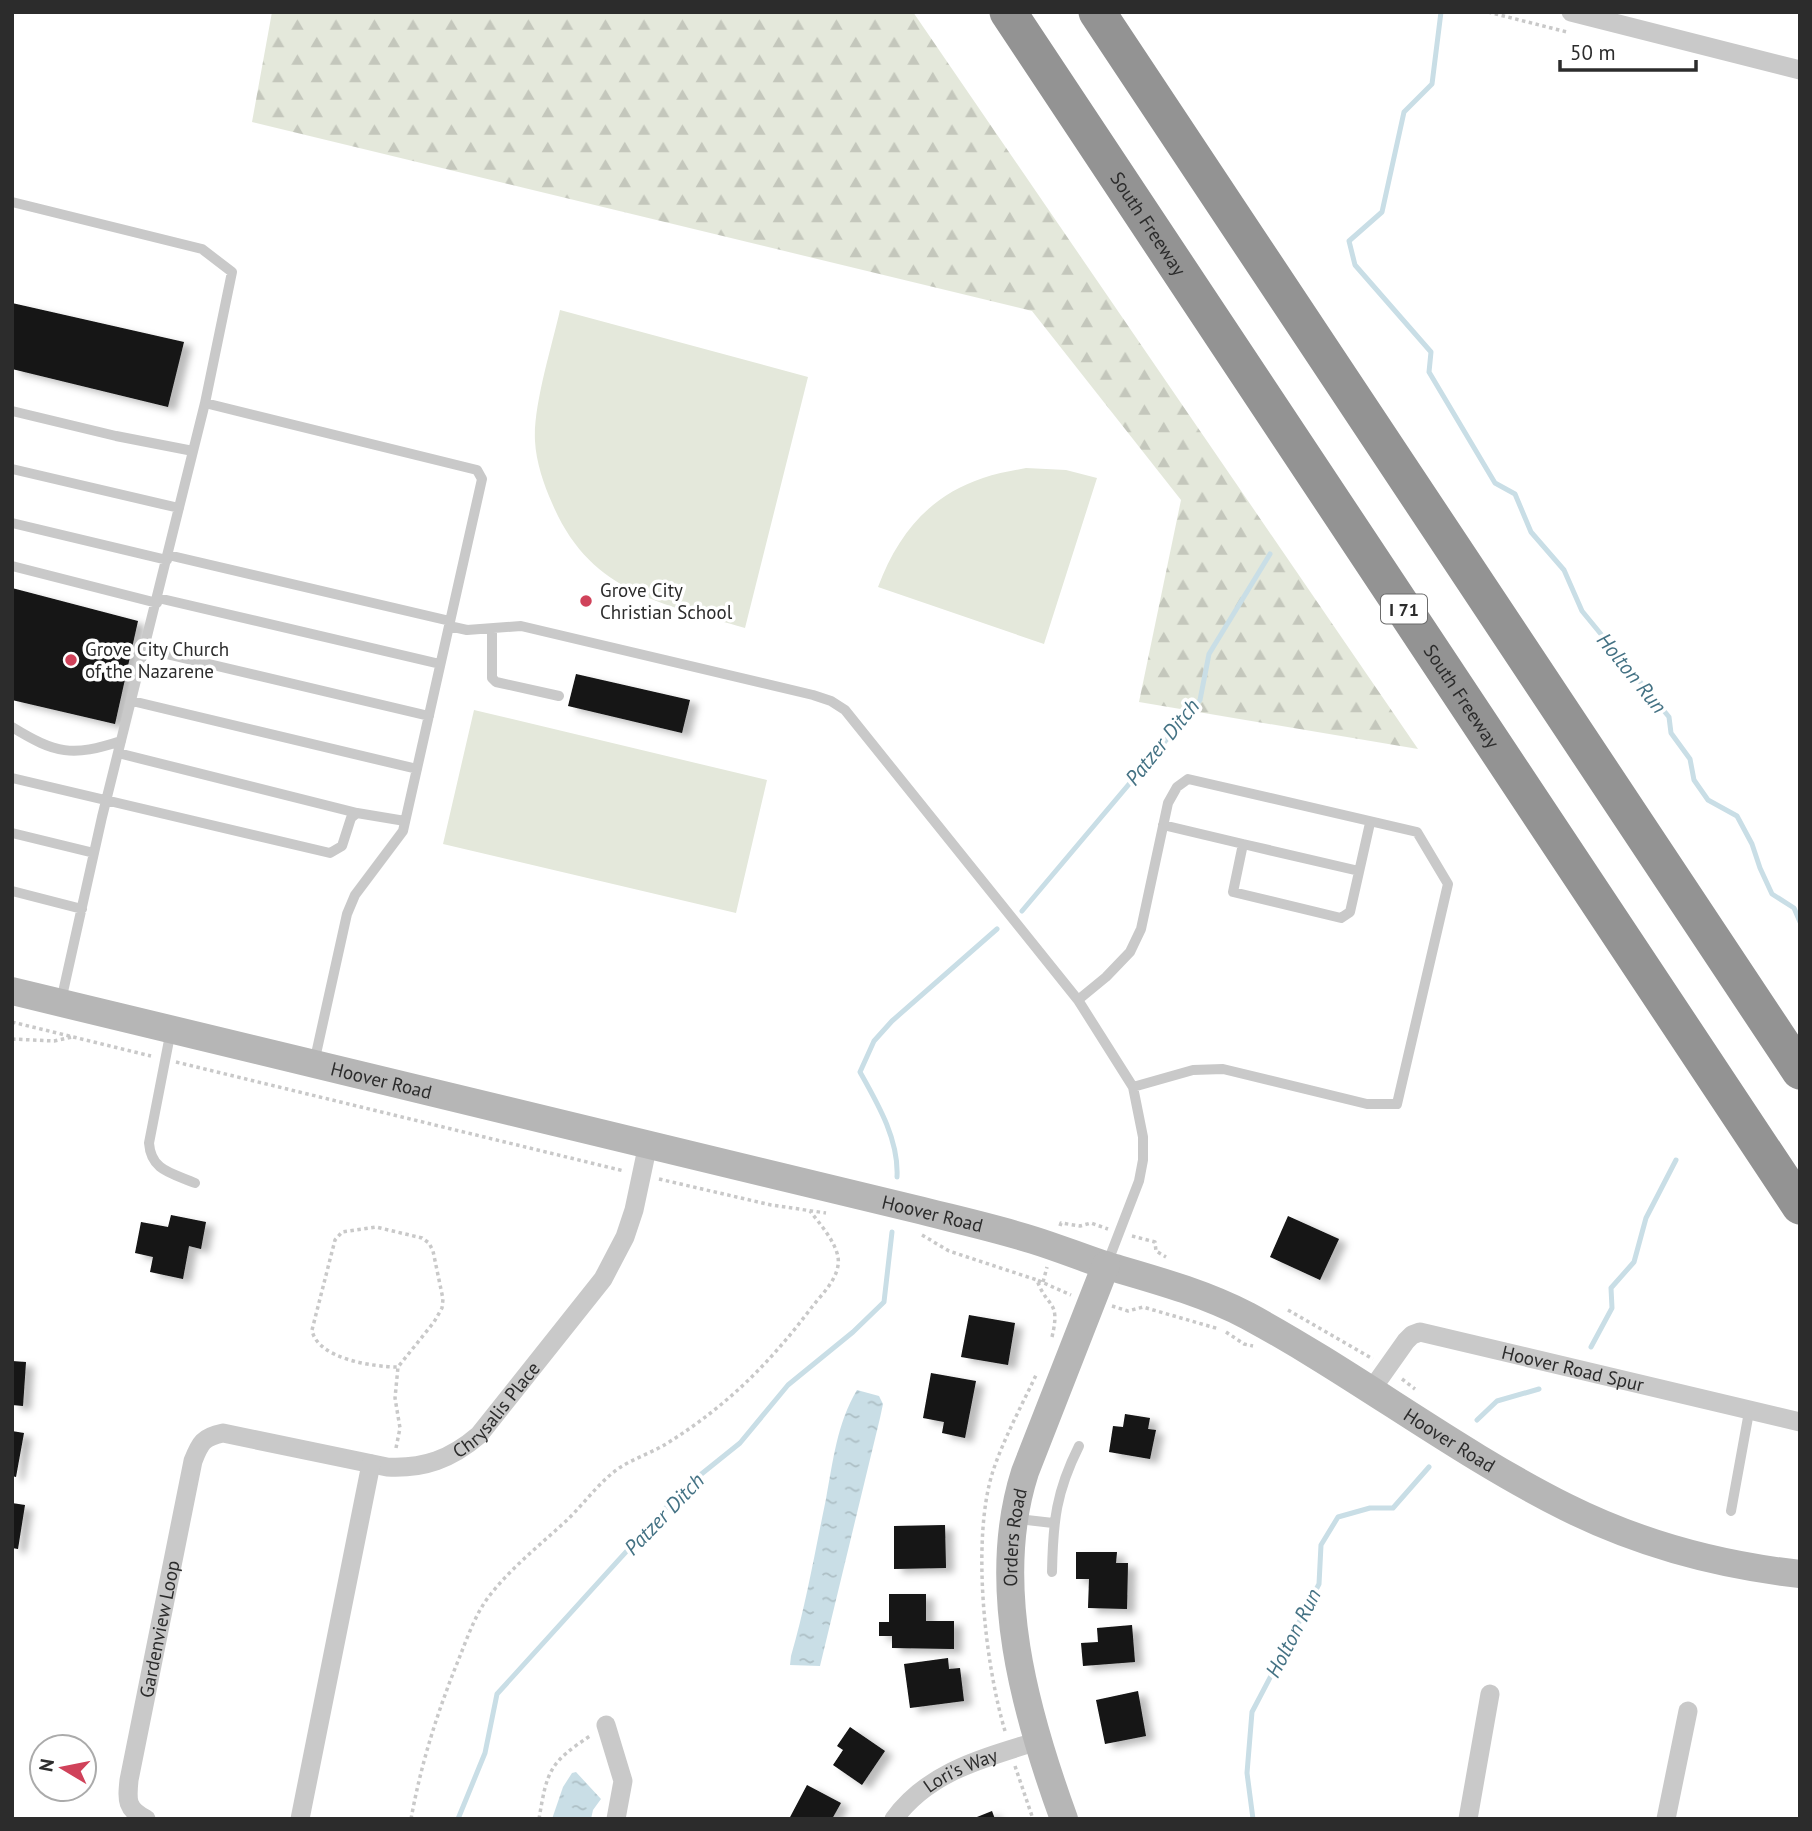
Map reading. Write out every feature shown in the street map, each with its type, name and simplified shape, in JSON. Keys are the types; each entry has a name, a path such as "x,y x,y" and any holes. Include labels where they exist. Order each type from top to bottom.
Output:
{"highway":[{"name":"South Freeway","path":"1008,12 1800,1206"},
{"path":"1097,12 1800,1071"}],"main road":[{"name":"Hoover Road","path":"12,991 1031,1239 1154,1279 1247,1316 1525,1486 1590,1518 1643,1540 1698,1557 1800,1574"},
{"name":"Orders Road","path":"1064,1819 1038,1741 1016,1637 1011,1590 1014,1518 1025,1472 1106,1265"}],"street":[{"path":"1571,12 1800,70"},
{"name":"Chrysalis Place","path":"209,1436 223,1433 239,1435 393,1467 411,1468 437,1462 461,1451 479,1435 603,1279 625,1237 648,1144"},
{"name":"Hoover Road Spur","path":"1372,1390 1406,1341 1420,1332 1800,1422"},
{"name":"Gardenview Loop","path":"146,1819 133,1812 127,1799 129,1780 192,1461 200,1445 209,1436"},
{"path":"300,1819 371,1464"},
{"path":"1468,1819 1490,1694"},
{"path":"1666,1819 1689,1711"},
{"path":"607,1725 623,1781 616,1819"},
{"name":"Lori's Way","path":"894,1819 924,1787 943,1774 1038,1741"}],"lane":[{"path":"12,202 202,249 232,272 205,403 106,801 61,1003"},
{"path":"205,403 477,470 482,479 403,831 355,895 347,914 314,1064"},
{"path":"12,411 193,451"},
{"path":"12,469 179,508"},
{"path":"12,523 450,623 467,630 521,626 813,695 838,705 845,710 1078,999 1133,1087 1143,1137 1143,1160 1134,1194 1106,1265"},
{"path":"12,566 440,664"},
{"path":"492,629 492,678 496,682 559,696"},
{"path":"145,649 429,716"},
{"path":"132,701 417,769"},
{"path":"12,727 52,750 97,749 121,741"},
{"path":"118,753 357,813 405,821"},
{"path":"12,778 330,853 342,846 351,818 357,813"},
{"path":"1078,999 1106,977 1130,952 1140,929 1168,803 1177,787 1188,779 1417,832 1448,884 1397,1104 1367,1104 1223,1069 1193,1070 1133,1087"},
{"path":"1243,845 1233,892 1341,918 1350,912 1370,823"},
{"path":"1163,825 1359,871"},
{"path":"12,833 94,853"},
{"path":"12,891 82,909"},
{"path":"171,1029 149,1143 150,1157 159,1167 195,1183"},
{"path":"1731,1511 1749,1412"},
{"path":"1052,1572 1053,1523 1060,1490 1079,1446"},
{"path":"1014,1518 1053,1523"}],"path":[{"path":"12,1021 641,1175 771,1205 834,1214"},
{"path":"12,1039 54,1041 74,1037"},
{"path":"411,1819 420,1769 438,1711 472,1626 489,1596 521,1561 568,1519 601,1482 620,1467 665,1444 719,1407 751,1380 791,1335 828,1287 837,1270 838,1256 833,1245 810,1211"},
{"path":"393,1467 400,1428 395,1398 398,1367 442,1308 443,1298 433,1251 429,1243 422,1238 376,1227 342,1232 335,1240 312,1330 313,1336 344,1359 377,1367 398,1367"},
{"path":"921,1234 949,1251 1037,1280 1064,1293 1128,1311 1143,1307 1221,1329 1244,1344 1255,1347"},
{"path":"1037,1280 1054,1306 1056,1315 1049,1345"},
{"path":"1033,1819 1003,1725 990,1658 981,1568 985,1513 993,1472 1041,1365"},
{"path":"539,1819 551,1769 566,1752 607,1725"}],"green space":[{"path":"272,12 913,12 1418,749 1139,702 1181,500 1032,311 252,122"},
{"path":"560,310 808,377 745,628 685,611 631,590 608,576 586,557 568,533 543,481 535,441 540,394"},
{"path":"1026,468 1066,470 1097,478 1044,644 878,587 895,550 931,506 964,486 988,476"},
{"path":"474,710 767,780 736,913 443,844"}],"water":[{"path":"857,1390 879,1396 883,1404 820,1666 790,1665 837,1443"},
{"path":"576,1772 601,1799 593,1810 591,1819 552,1819 563,1787 572,1773"}],"building":[{"path":"12,303 184,342 168,407 12,369"},
{"name":"Grove City Church of the Nazarene","path":"12,588 138,621 115,724 12,700"},
{"path":"576,674 690,700 682,733 568,706"},
{"path":"171,1215 206,1222 201,1249 189,1246 183,1279 150,1272 153,1257 135,1253 141,1222 168,1227"},
{"path":"1288,1216 1339,1239 1320,1280 1270,1257"},
{"path":"969,1315 1015,1323 1008,1365 961,1357"},
{"path":"12,1361 26,1362 23,1406 12,1405"},
{"path":"931,1373 976,1381 965,1438 942,1433 944,1422 923,1418"},
{"path":"1125,1414 1150,1418 1148,1429 1156,1430 1150,1459 1109,1452 1113,1426 1123,1427"},
{"path":"12,1431 24,1433 16,1477 12,1476"},
{"path":"12,1503 25,1505 18,1549 12,1548"},
{"path":"945,1525 946,1568 894,1569 894,1526"},
{"path":"1076,1552 1117,1552 1116,1563 1128,1563 1127,1609 1088,1608 1089,1579 1076,1579"},
{"path":"889,1594 926,1594 926,1621 954,1621 954,1649 892,1648 892,1636 879,1636 879,1622 889,1622"},
{"path":"1132,1625 1135,1662 1083,1666 1081,1643 1098,1642 1097,1628"},
{"path":"948,1658 949,1669 960,1668 964,1701 910,1708 904,1664"},
{"path":"1138,1691 1146,1736 1105,1744 1096,1700"},
{"path":"850,1727 885,1751 862,1785 833,1765 843,1750 837,1746"},
{"path":"807,1785 841,1803 832,1819 789,1819"},
{"path":"992,1811 995,1819 972,1819"}],"waterway":[{"name":"Holton Run","path":"1441,12 1432,84 1404,112 1382,212 1349,241 1355,265 1431,352 1429,372 1495,483 1515,494 1531,532 1564,570 1582,611 1669,717 1671,733 1690,759 1694,780 1708,800 1737,816 1752,844 1772,894 1794,908 1800,922"},
{"name":"Patzer Ditch","path":"1022,911 1200,700 1209,654 1270,554"},
{"name":"Patzer Ditch","path":"897,1177 891,1136 860,1072 874,1041 892,1021 997,929"},
{"name":"Holton Run","path":"1591,1347 1612,1308 1611,1288 1634,1262 1646,1218 1676,1160"},
{"name":"Patzer Ditch","path":"458,1819 485,1753 497,1694 684,1488 740,1443 788,1385 853,1332 884,1302 892,1232"},
{"name":"Holton Run","path":"1477,1420 1497,1401 1539,1389"},
{"name":"Holton Run","path":"1253,1819 1247,1773 1252,1712 1319,1584 1321,1545 1338,1517 1370,1508 1393,1508 1429,1467"}],"place":[{"name":"Grove City Christian School","path":"586,601"},
{"name":"Grove City Church of the Nazarene","path":"71,660"}]}
